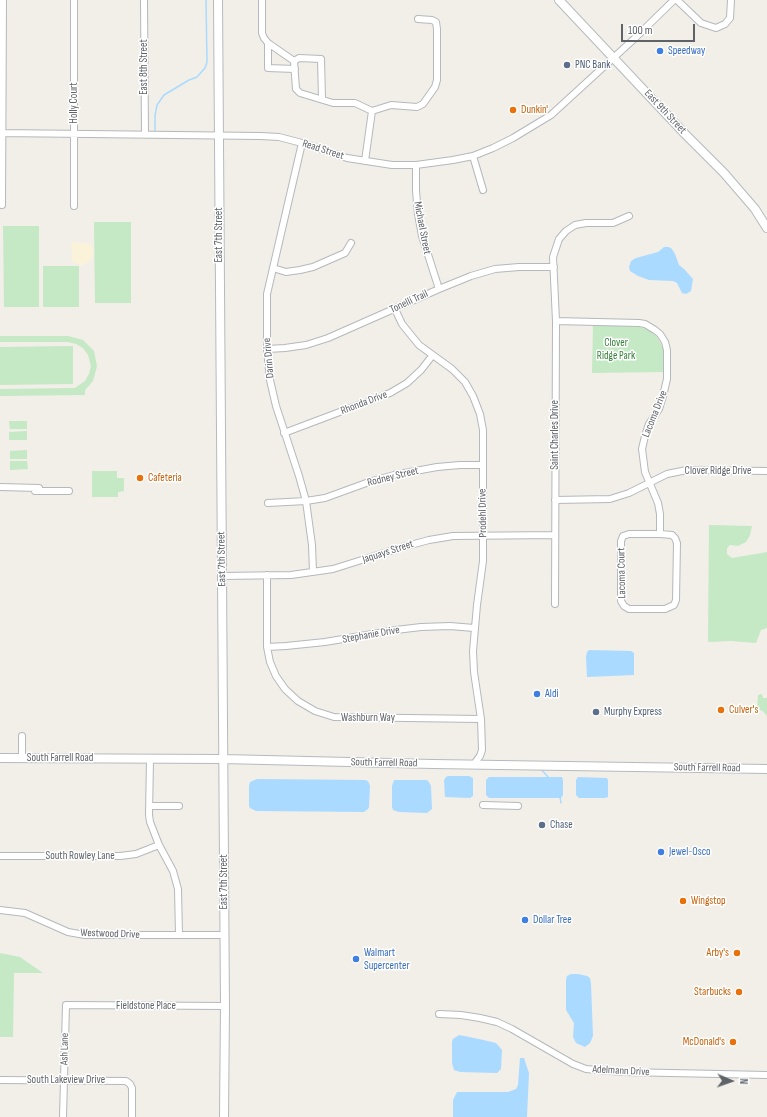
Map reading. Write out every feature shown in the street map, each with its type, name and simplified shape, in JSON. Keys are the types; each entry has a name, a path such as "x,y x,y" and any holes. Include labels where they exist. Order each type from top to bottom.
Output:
{"street":[{"path":"2,205 1,133 3,0"},
{"name":"Holly Court","path":"74,0 74,206"},
{"name":"East 8th Street","path":"144,0 145,134"},
{"name":"East 7th Street","path":"218,0 226,1006 224,1117"},
{"path":"262,0 262,33 268,43 294,61 294,84 296,89 300,92 333,103 355,103 372,111 391,105 417,107 423,104 435,87 437,80 436,22 432,20 418,19"},
{"name":"East 9th Street","path":"559,0 685,134 710,157 747,200 767,228"},
{"name":"Read Street","path":"1,133 279,137 347,158 392,165 416,165 473,156 512,139 546,118 566,102 674,0"},
{"path":"678,0 701,23 716,28 725,24 730,18 731,0"},
{"path":"268,43 268,68 295,69"},
{"path":"294,61 299,58 322,60 322,99"},
{"path":"365,161 372,111"},
{"name":"Darin Drive","path":"302,143 267,294 266,349 270,380 276,406 306,501 312,544 313,572"},
{"path":"473,156 482,190"},
{"name":"Michael Street","path":"416,165 416,191 422,236 439,288"},
{"name":"Saint Charles Drive","path":"555,604 554,500 556,321 554,257 559,239 566,231 575,225 586,223 613,223 629,216"},
{"path":"273,268 286,272 313,267 345,253 351,243"},
{"name":"Tonelli Trail","path":"266,349 306,345 328,338 439,288 495,269 554,267"},
{"name":"Prodehl Drive","path":"394,309 410,336 419,346 452,369 465,382 473,396 480,414 483,430 484,535 483,561 474,628 473,651 474,672 481,719 482,750 490,764"},
{"name":"Lacoma Drive","path":"556,321 645,324 660,334 665,342 667,350 667,379 664,396 659,409 649,424 642,449 645,472 649,482"},
{"name":"Rhonda Drive","path":"284,433 390,394 407,383 422,370 432,356"},
{"name":"Rodney Street","path":"268,503 306,501 325,498 369,482 394,475 437,467 483,465"},
{"name":"Clover Ridge Drive","path":"554,500 610,499 629,493 667,474 687,470 767,471"},
{"path":"649,482 658,502 660,514 660,534"},
{"path":"0,487 69,491"},
{"name":"Lacoma Court","path":"629,534 660,534 672,535 677,543 676,600 674,605 665,609 629,609 624,606 620,595 621,540 623,536 629,534"},
{"name":"Jaquays Street","path":"222,576 313,572 348,565 388,551 429,540 453,536 555,535"},
{"name":"Washburn Way","path":"267,575 267,647 270,662 276,676 285,689 298,701 315,711 334,717 481,719"},
{"name":"Stephanie Drive","path":"267,647 325,642 421,627 450,626 474,628"},
{"path":"22,736 22,758"},
{"path":"474,764 480,756 482,750"},
{"name":"South Farrell Road","path":"0,758 224,759 767,769"},
{"path":"150,759 150,822 159,845 173,871 178,889 179,935"},
{"path":"483,805 518,806"},
{"path":"150,806 179,806"},
{"name":"South Rowley Lane","path":"0,856 120,856 136,854 159,845"},
{"name":"Westwood Drive","path":"0,910 25,913 62,930 85,935 225,935"},
{"name":"Fieldstone Place","path":"66,1005 226,1006"},
{"name":"Ash Lane","path":"63,1117 66,1005"},
{"name":"Adelmann Drive","path":"439,1014 461,1015 497,1022 573,1064 586,1069 623,1072 767,1075"},
{"name":"South Lakeview Drive","path":"0,1080 126,1081 132,1088 132,1117"}],"green space":[{"path":"94,222 131,222 131,303 95,303"},
{"path":"3,226 39,226 39,307 4,307"},
{"path":"43,266 79,266 79,307 43,307"},
{"name":"Clover Ridge Park","path":"593,325 639,327 649,330 657,337 663,348 664,372 592,373"},
{"path":"0,336 68,336 83,340 94,351 97,366 93,381 85,390 85,395 0,396 0,389 75,388 85,381 91,366 88,355 83,348 76,344 68,342 0,342"},
{"path":"73,346 73,384 0,385 0,347"},
{"path":"9,421 27,421 27,429 10,429"},
{"path":"27,431 27,440 9,440 9,432"},
{"path":"27,450 27,459 10,459 10,451"},
{"path":"10,461 27,461 28,469 10,470"},
{"path":"92,471 117,471 117,478 124,478 124,491 118,492 118,497 92,497"},
{"path":"709,525 752,526 750,535 746,542 738,546 730,545 727,548 727,554 732,558 767,552 767,628 761,630 756,643 731,641 708,642"},
{"path":"762,694 763,698 767,698 767,716 763,711 757,709 758,695"},
{"path":"0,953 20,957 43,973 14,973 13,1037 0,1037"}],"sand":[{"path":"72,242 90,244 93,248 93,256 89,262 82,265 72,261"}],"water":[{"path":"664,247 669,247 672,249 679,265 693,279 691,291 686,294 682,293 677,283 673,281 649,280 630,271 629,267 631,261 636,258 658,252"},
{"path":"589,650 631,651 634,653 634,675 587,677 586,657"},
{"path":"448,776 469,776 473,778 473,796 470,798 445,797 444,780"},
{"path":"489,777 562,777 563,795 561,798 489,798 486,795 486,780"},
{"path":"578,777 607,778 608,797 579,798 576,795 576,780"},
{"path":"257,779 365,780 368,781 370,786 369,807 364,812 256,811 249,806 249,786 250,782"},
{"path":"394,780 427,780 431,786 432,809 427,813 399,812 393,810 392,786"},
{"path":"571,974 578,974 590,978 593,1036 590,1043 585,1047 576,1043 573,1037 574,1023 566,1010 566,980 567,976"},
{"path":"459,1035 496,1043 502,1050 501,1069 497,1073 460,1072 454,1070 452,1063 452,1042 453,1039"},
{"path":"520,1058 524,1058 529,1073 527,1117 453,1117 453,1100 457,1092 508,1092 516,1089 518,1085"}],"waterway":[{"path":"155,131 157,105 164,95 197,77 205,68 207,62 206,0"},
{"path":"541,769 549,778"},
{"path":"560,797 561,803"}],"place":[{"name":"Speedway","path":"660,51"},
{"name":"PNC Bank","path":"567,65"},
{"name":"Dunkin'","path":"513,110"},
{"name":"Cafeteria","path":"140,478"},
{"name":"Aldi","path":"537,694"},
{"name":"Culver's","path":"721,710"},
{"name":"Murphy Express","path":"596,712"},
{"name":"Chase","path":"542,825"},
{"name":"Jewel-Osco","path":"661,852"},
{"name":"Wingstop","path":"683,901"},
{"name":"Dollar Tree","path":"525,920"},
{"name":"Arby's","path":"737,953"},
{"name":"Walmart Supercenter","path":"356,959"},
{"name":"Starbucks","path":"739,992"},
{"name":"McDonald's","path":"733,1042"}]}
